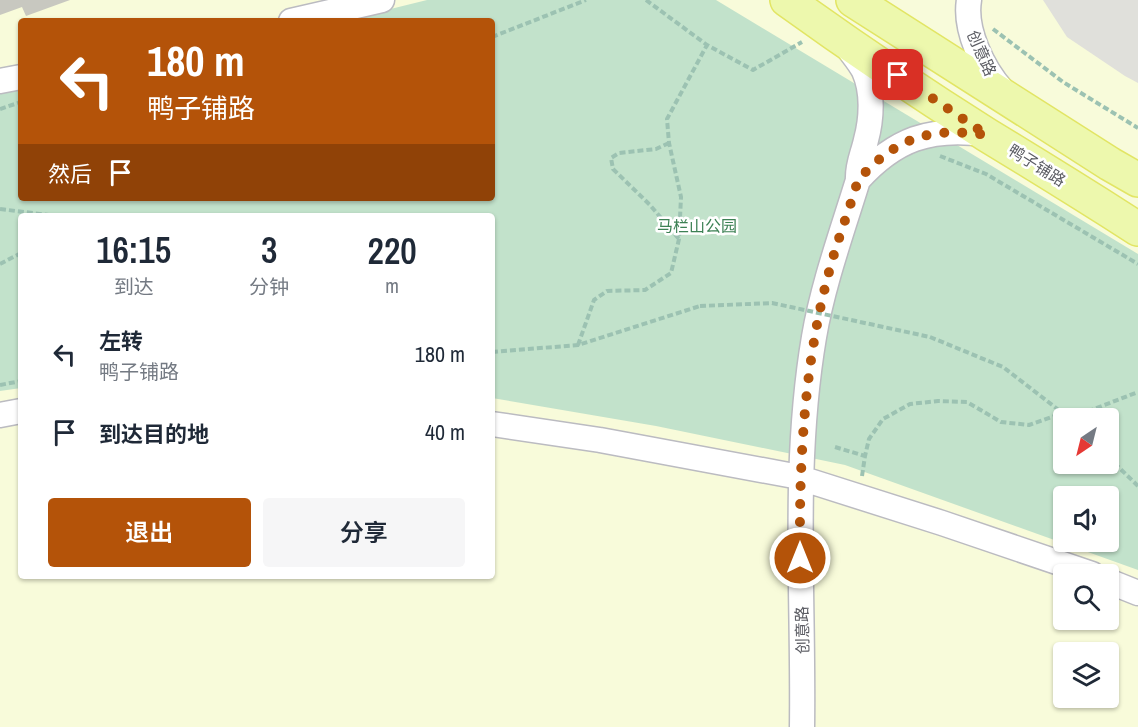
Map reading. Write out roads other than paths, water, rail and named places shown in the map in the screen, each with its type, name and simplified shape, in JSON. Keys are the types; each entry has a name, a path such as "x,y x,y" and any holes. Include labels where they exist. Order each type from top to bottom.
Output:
{"main road":[{"name":"鸭子铺路","path":"787,0 987,135 1136,227"},
{"path":"853,0 1138,180"}],"street":[{"path":"304,18 382,0"},
{"name":"创意路","path":"968,5 969,28 981,56 995,82 1010,99"},
{"name":"创意路","path":"802,727 801,478 807,393 814,337 829,272 858,180 859,162 867,139 870,120 869,87 864,70 848,48 826,28"},
{"path":"0,81 18,78"},
{"name":"创意路","path":"858,180 891,150 906,142 927,135 945,133 969,132 987,135"},
{"path":"0,416 18,412"},
{"path":"495,424 600,440 801,478 1063,564"},
{"path":"1119,585 1138,593"}],"park label":[{"name":"马栏山公园","path":"697,226"}]}
